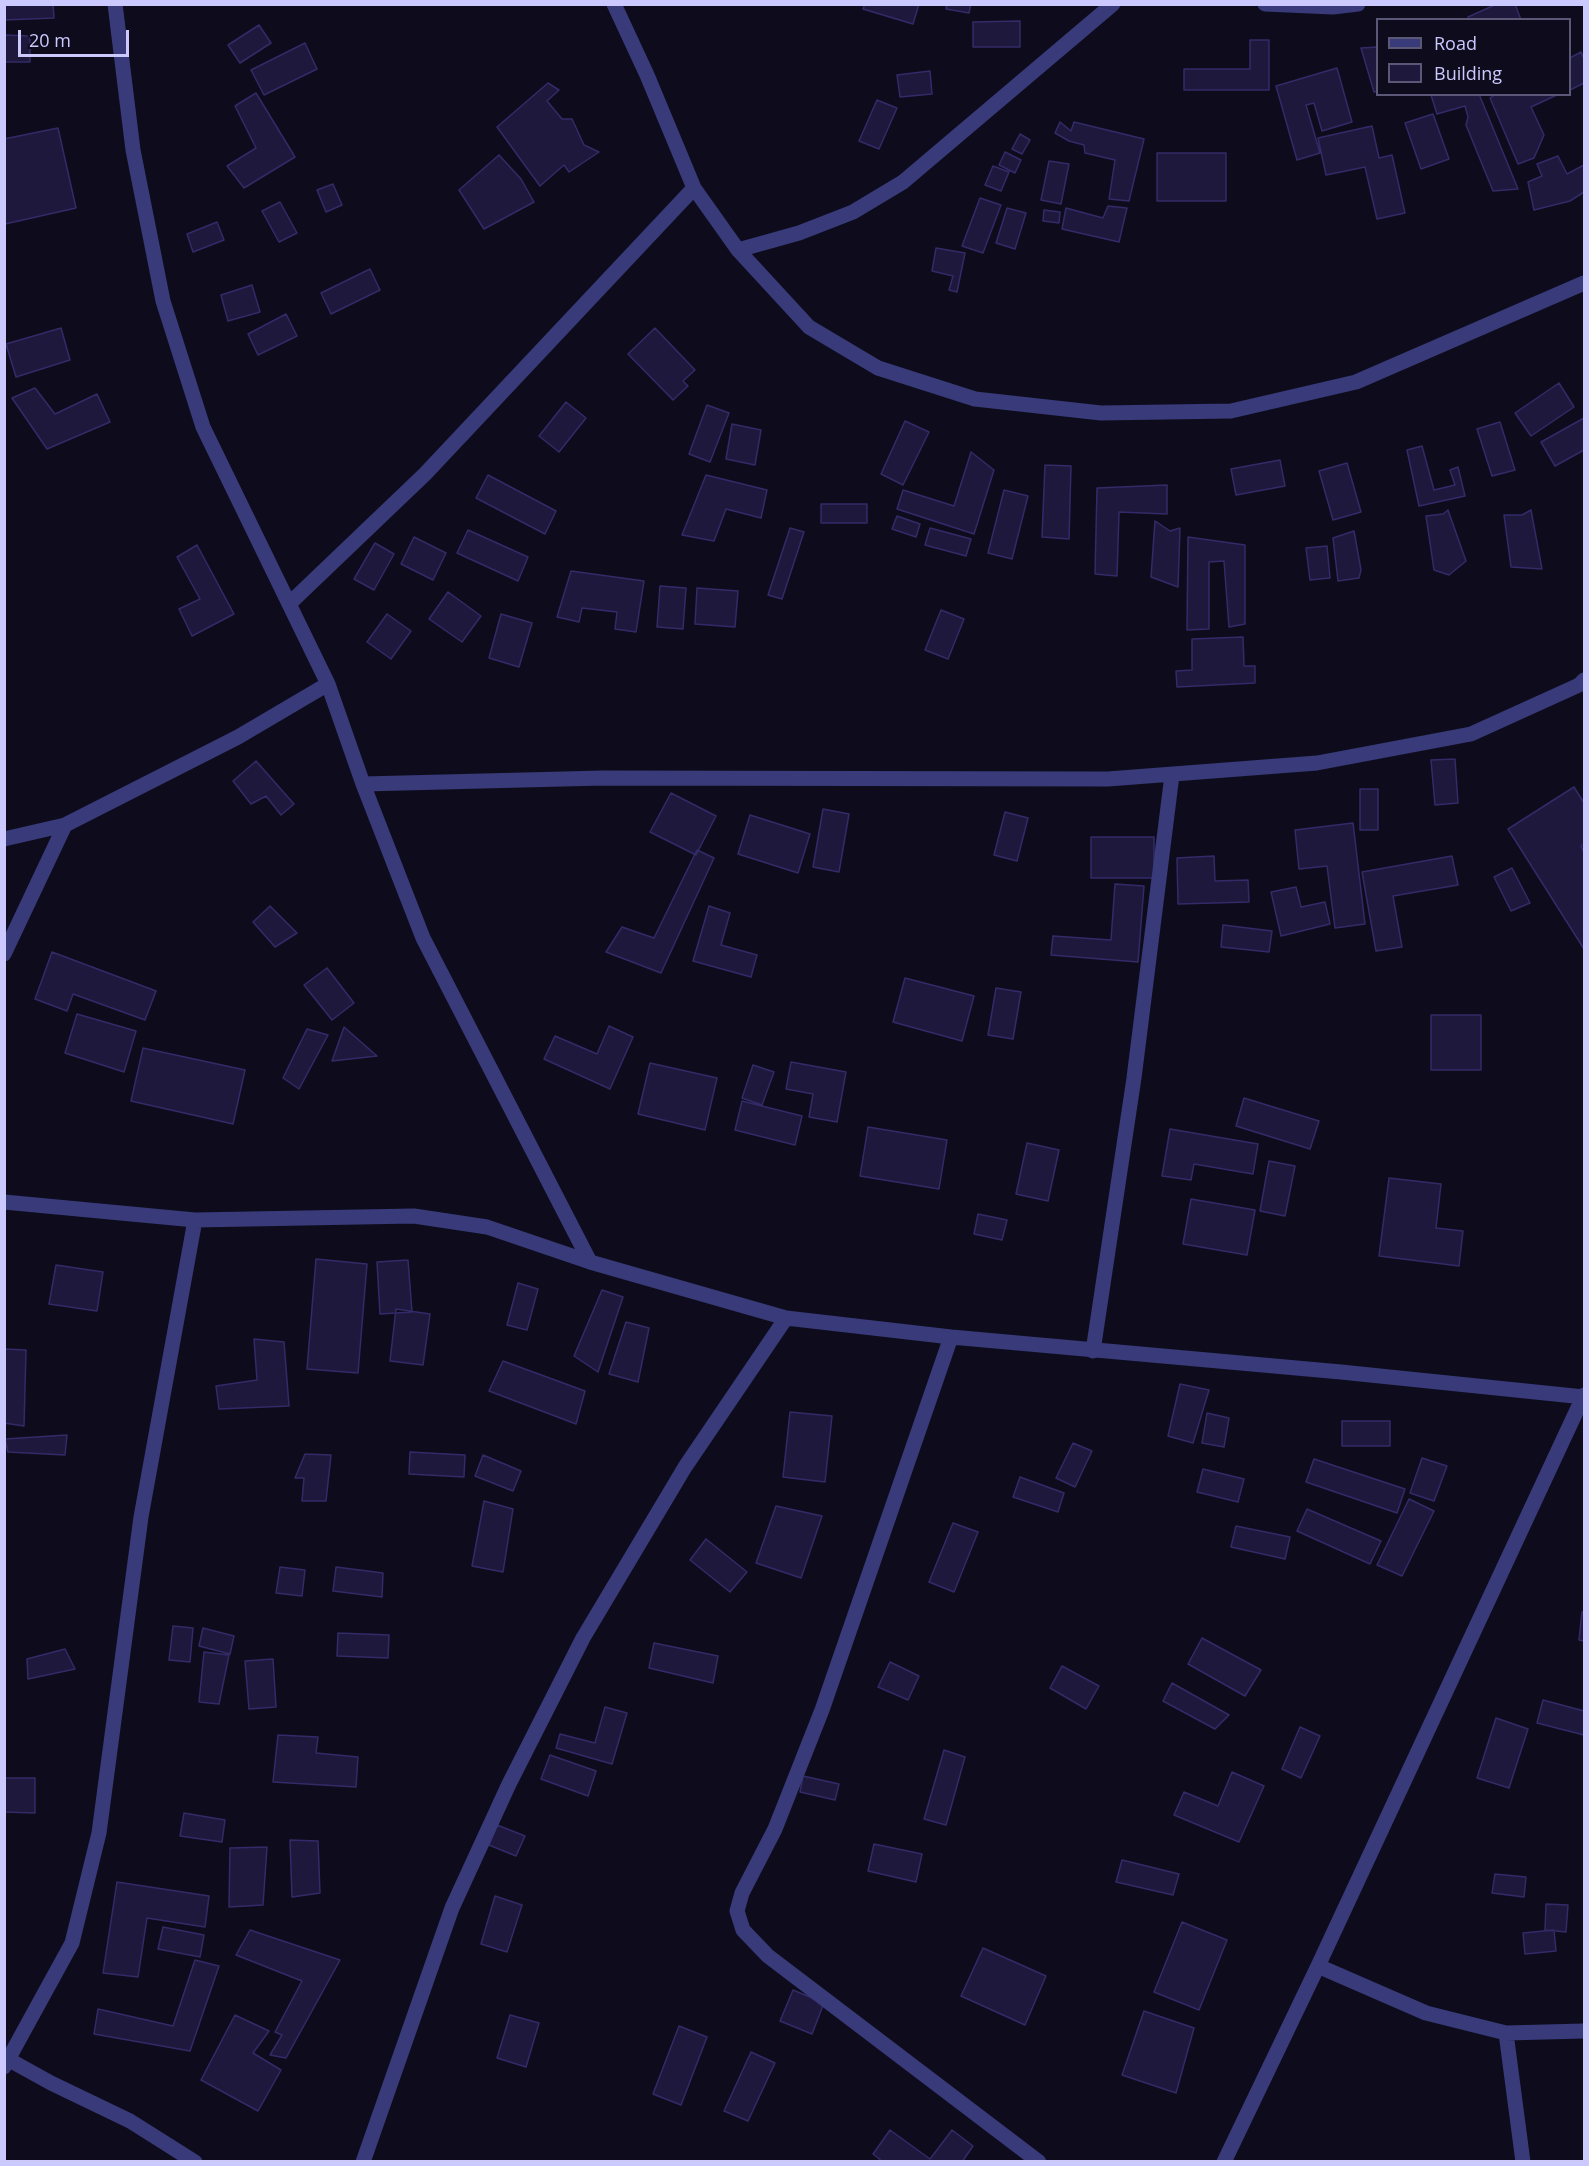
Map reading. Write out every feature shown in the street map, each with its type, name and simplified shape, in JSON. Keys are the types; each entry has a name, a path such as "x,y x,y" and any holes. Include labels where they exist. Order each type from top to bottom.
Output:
{"street":[{"path":"115,4 132,150 163,301 203,427 328,684 363,784 423,938 590,1262"},
{"path":"614,4 647,75 694,188 738,250 809,327 878,368 975,399 1101,413 1231,411 1356,382 1584,283"},
{"path":"738,250 799,233 854,212 903,182 1113,4"},
{"path":"1265,4 1333,7 1358,4"},
{"path":"289,604 425,474 694,188"},
{"path":"363,784 603,778 1108,779 1317,764 1470,734 1579,685 1584,680"},
{"path":"4,839 65,825 238,737 328,684"},
{"path":"1093,1351 1134,1078 1172,774"},
{"path":"4,954 65,825"},
{"path":"4,1202 195,1220 414,1216 487,1227 590,1262 786,1318 951,1338 1584,1396 1224,2162"},
{"path":"195,1220 141,1517 99,1833 72,1943 6,2061 130,2121 195,2162"},
{"path":"363,2162 452,1908 509,1784 583,1638 685,1467 786,1318"},
{"path":"951,1338 822,1710 775,1829 742,1893 737,1911 743,1930 768,1956 1039,2162"},
{"path":"1318,1966 1426,2013 1506,2033 1584,2031"},
{"path":"1506,2033 1523,2162"}],"building":[{"path":"4,4 53,4 54,18 4,20"},
{"path":"865,4 919,4 913,24 863,9"},
{"path":"947,4 971,4 969,13 946,9"},
{"path":"1497,4 1515,4 1520,18 1468,18"},
{"path":"1020,21 1020,47 973,47 973,22"},
{"path":"259,25 271,43 240,63 228,45"},
{"path":"4,35 30,36 30,62 4,62"},
{"path":"1250,40 1269,40 1269,90 1184,90 1184,69 1250,69"},
{"path":"305,43 317,69 264,95 251,70"},
{"path":"1376,47 1376,92 1374,92 1361,48"},
{"path":"1581,52 1584,59 1584,83 1571,90 1571,57"},
{"path":"1337,68 1352,122 1322,131 1314,103 1306,105 1320,153 1297,160 1276,86"},
{"path":"930,71 932,94 900,97 897,75"},
{"path":"548,83 559,90 547,101 562,119 572,119 584,145 599,152 569,172 564,165 540,186 497,127"},
{"path":"256,93 295,157 244,188 227,166 256,148 235,106"},
{"path":"1431,96 1480,96 1518,189 1493,191 1466,125 1468,117 1465,106 1437,114"},
{"path":"1493,96 1555,96 1531,107 1544,135 1534,158 1518,164 1490,98"},
{"path":"877,100 897,108 879,149 859,141"},
{"path":"1433,114 1449,159 1421,169 1405,123"},
{"path":"1060,122 1071,131 1074,122 1144,139 1129,201 1109,199 1115,160 1085,153 1084,145 1069,141 1055,133"},
{"path":"1372,126 1379,158 1392,155 1405,213 1377,219 1365,167 1326,175 1318,138"},
{"path":"58,128 76,208 5,224 4,139"},
{"path":"1020,134 1030,140 1022,154 1012,149"},
{"path":"1005,152 1021,160 1015,173 999,165"},
{"path":"1157,153 1226,153 1226,201 1157,201"},
{"path":"499,155 521,179 534,202 484,229 459,190"},
{"path":"1558,156 1567,174 1584,165 1584,192 1570,201 1534,210 1528,182 1542,176 1537,164"},
{"path":"1049,161 1069,164 1061,204 1041,200"},
{"path":"993,166 1009,172 1001,191 985,185"},
{"path":"333,184 342,205 326,212 317,190"},
{"path":"980,198 1001,205 983,253 962,246"},
{"path":"280,202 297,233 279,242 262,211"},
{"path":"1108,206 1127,208 1119,242 1062,229 1066,208 1103,218"},
{"path":"1007,208 1026,213 1015,249 996,243"},
{"path":"1044,210 1060,212 1059,223 1043,221"},
{"path":"217,222 224,240 193,252 187,234"},
{"path":"936,248 965,253 957,292 949,290 953,276 932,271"},
{"path":"370,269 380,290 331,314 321,293"},
{"path":"252,285 260,312 228,321 221,295"},
{"path":"286,314 297,336 258,355 248,334"},
{"path":"61,328 70,360 16,377 6,344"},
{"path":"655,328 695,370 683,381 688,386 673,400 628,354"},
{"path":"1559,383 1574,407 1531,436 1515,413"},
{"path":"35,388 55,414 97,394 110,422 47,449 12,398"},
{"path":"566,402 586,418 559,452 539,436"},
{"path":"707,405 729,413 710,462 689,454"},
{"path":"1584,418 1584,450 1555,466 1541,442"},
{"path":"905,421 929,432 903,485 881,474"},
{"path":"1500,422 1515,470 1492,476 1477,429"},
{"path":"732,424 761,430 755,465 726,459"},
{"path":"1422,446 1434,490 1455,485 1450,470 1458,467 1465,496 1419,506 1407,450"},
{"path":"971,452 994,470 974,534 897,509 903,490 954,506"},
{"path":"1280,460 1285,486 1236,495 1231,469"},
{"path":"1347,463 1361,512 1333,520 1319,471"},
{"path":"1045,465 1071,466 1069,539 1042,537"},
{"path":"488,475 556,511 545,534 476,498"},
{"path":"706,475 767,490 761,518 726,509 714,541 682,535"},
{"path":"1167,485 1167,514 1119,512 1117,576 1095,574 1097,488"},
{"path":"1004,490 1028,496 1012,559 988,553"},
{"path":"821,504 867,504 867,523 821,523"},
{"path":"1448,510 1466,561 1449,575 1434,570 1426,516 1443,514"},
{"path":"1531,510 1542,569 1511,567 1504,515 1522,515"},
{"path":"897,516 920,524 916,537 892,529"},
{"path":"1155,521 1170,531 1180,528 1178,587 1151,577"},
{"path":"790,528 804,532 782,599 768,595"},
{"path":"930,528 971,539 966,556 925,545"},
{"path":"468,530 528,557 518,581 457,553"},
{"path":"1354,531 1361,570 1359,578 1338,581 1333,538"},
{"path":"414,537 446,553 433,580 401,564"},
{"path":"1188,537 1245,545 1245,624 1229,627 1224,561 1209,562 1209,629 1187,630"},
{"path":"375,543 394,554 374,590 354,579"},
{"path":"197,545 234,614 192,636 179,609 200,599 177,557"},
{"path":"1327,546 1330,578 1310,580 1306,548"},
{"path":"571,571 644,581 636,632 615,629 617,612 582,608 579,622 557,617"},
{"path":"660,586 686,588 683,629 657,627"},
{"path":"697,588 738,591 735,627 695,624"},
{"path":"448,592 481,616 462,642 429,619"},
{"path":"941,610 964,619 948,659 925,650"},
{"path":"387,614 411,631 391,659 367,642"},
{"path":"501,614 532,623 519,667 489,658"},
{"path":"1243,637 1244,666 1255,666 1255,683 1177,687 1176,671 1192,670 1192,639"},
{"path":"1455,759 1458,803 1435,805 1431,760"},
{"path":"256,761 294,804 281,815 266,796 251,804 233,781"},
{"path":"1574,787 1584,803 1584,844 1581,846 1584,852 1584,949 1508,829"},
{"path":"1360,789 1378,789 1378,830 1360,830"},
{"path":"671,793 716,816 696,855 650,832"},
{"path":"823,809 849,814 839,872 813,867"},
{"path":"1005,812 1028,818 1017,861 994,855"},
{"path":"750,815 810,834 798,873 738,854"},
{"path":"1353,823 1365,924 1335,928 1327,866 1299,869 1295,830"},
{"path":"1091,837 1154,837 1154,878 1091,878"},
{"path":"697,850 714,858 661,973 606,952 622,927 654,938"},
{"path":"1214,856 1215,881 1248,880 1249,902 1178,904 1177,858"},
{"path":"1452,856 1458,885 1393,896 1402,947 1376,951 1362,872"},
{"path":"1512,868 1530,903 1511,911 1494,877"},
{"path":"1115,884 1144,886 1138,962 1051,955 1053,936 1111,940"},
{"path":"1296,887 1301,907 1325,902 1330,924 1281,936 1271,892"},
{"path":"270,906 297,933 275,947 253,922"},
{"path":"709,906 730,913 721,945 757,955 751,977 693,961"},
{"path":"1223,925 1272,931 1269,952 1221,947"},
{"path":"52,952 156,991 145,1020 73,994 67,1011 35,999"},
{"path":"327,968 354,1003 332,1020 304,985"},
{"path":"905,978 974,996 962,1041 893,1022"},
{"path":"996,988 1021,992 1013,1039 988,1035"},
{"path":"77,1014 136,1031 124,1072 65,1053"},
{"path":"1431,1015 1481,1015 1481,1070 1431,1070"},
{"path":"609,1026 633,1037 610,1089 544,1059 555,1036 597,1054"},
{"path":"344,1027 377,1056 332,1061"},
{"path":"307,1029 328,1035 299,1089 283,1078"},
{"path":"143,1048 245,1070 233,1124 131,1101"},
{"path":"791,1062 846,1072 837,1122 809,1117 813,1094 786,1089"},
{"path":"650,1063 717,1078 705,1130 638,1114"},
{"path":"753,1065 774,1072 762,1105 742,1098"},
{"path":"1244,1098 1319,1121 1310,1149 1236,1126"},
{"path":"742,1101 802,1116 795,1145 735,1130"},
{"path":"868,1127 947,1140 939,1189 860,1176"},
{"path":"1170,1129 1258,1144 1253,1174 1194,1164 1191,1180 1162,1176"},
{"path":"1027,1143 1059,1150 1048,1201 1016,1194"},
{"path":"1269,1161 1295,1166 1285,1216 1260,1211"},
{"path":"1389,1178 1441,1184 1436,1228 1463,1231 1459,1266 1379,1256"},
{"path":"1191,1199 1255,1210 1247,1255 1183,1244"},
{"path":"978,1214 1007,1220 1002,1240 974,1234"},
{"path":"316,1259 367,1264 358,1373 307,1369"},
{"path":"408,1260 412,1312 380,1314 377,1262"},
{"path":"56,1265 103,1272 97,1311 49,1304"},
{"path":"518,1283 538,1289 527,1330 507,1325"},
{"path":"602,1290 623,1297 598,1372 574,1356"},
{"path":"396,1309 430,1314 423,1365 390,1361"},
{"path":"626,1322 649,1328 638,1382 609,1374"},
{"path":"254,1339 284,1342 289,1406 219,1409 216,1386 257,1380"},
{"path":"4,1349 26,1350 24,1426 4,1423"},
{"path":"503,1361 585,1391 576,1424 489,1391"},
{"path":"1180,1384 1209,1390 1193,1443 1168,1436"},
{"path":"790,1412 832,1416 825,1482 783,1477"},
{"path":"1207,1413 1229,1418 1224,1447 1202,1443"},
{"path":"1342,1421 1390,1421 1390,1446 1342,1446"},
{"path":"67,1435 65,1455 8,1452 5,1439"},
{"path":"1073,1443 1092,1451 1075,1487 1056,1478"},
{"path":"410,1452 465,1455 464,1477 409,1474"},
{"path":"305,1454 331,1455 326,1501 302,1501 304,1478 295,1478"},
{"path":"483,1455 521,1471 513,1491 475,1476"},
{"path":"1422,1458 1447,1466 1434,1501 1410,1493"},
{"path":"1314,1459 1405,1489 1397,1513 1306,1482"},
{"path":"1203,1469 1244,1479 1238,1502 1197,1492"},
{"path":"1020,1477 1064,1493 1058,1512 1013,1497"},
{"path":"1409,1499 1434,1511 1402,1576 1377,1565"},
{"path":"484,1501 513,1509 503,1572 472,1566"},
{"path":"776,1506 822,1516 801,1578 756,1563"},
{"path":"1307,1509 1381,1541 1370,1564 1297,1531"},
{"path":"953,1523 978,1532 954,1592 929,1582"},
{"path":"1236,1526 1290,1537 1285,1559 1231,1547"},
{"path":"706,1539 747,1572 730,1592 690,1560"},
{"path":"280,1567 305,1570 302,1596 276,1593"},
{"path":"336,1567 383,1573 382,1597 333,1591"},
{"path":"1582,1612 1584,1612 1584,1641 1579,1640"},
{"path":"173,1626 193,1628 190,1662 169,1660"},
{"path":"203,1628 234,1636 230,1654 199,1646"},
{"path":"338,1633 389,1635 388,1658 337,1656"},
{"path":"1202,1638 1261,1670 1245,1696 1188,1664"},
{"path":"654,1643 718,1656 713,1683 649,1668"},
{"path":"65,1649 75,1669 28,1679 27,1659"},
{"path":"204,1652 229,1655 219,1704 199,1702"},
{"path":"273,1659 276,1707 249,1709 245,1661"},
{"path":"890,1662 919,1676 908,1700 878,1687"},
{"path":"1062,1666 1099,1686 1086,1709 1050,1688"},
{"path":"1172,1683 1229,1715 1215,1729 1163,1701"},
{"path":"1543,1700 1584,1711 1584,1735 1537,1723"},
{"path":"605,1707 627,1713 612,1764 556,1748 560,1734 595,1743"},
{"path":"1496,1718 1528,1729 1509,1788 1477,1778"},
{"path":"1300,1727 1320,1736 1301,1778 1282,1769"},
{"path":"278,1735 318,1737 316,1753 358,1757 356,1787 273,1782"},
{"path":"944,1750 965,1757 946,1825 924,1819"},
{"path":"550,1755 596,1771 588,1796 541,1779"},
{"path":"1232,1772 1264,1786 1239,1842 1174,1815 1184,1792 1218,1806"},
{"path":"803,1776 839,1784 835,1800 800,1792"},
{"path":"4,1778 35,1778 35,1813 4,1812"},
{"path":"184,1813 225,1820 222,1842 180,1836"},
{"path":"497,1825 525,1836 516,1856 489,1845"},
{"path":"290,1840 318,1841 320,1893 292,1897"},
{"path":"874,1844 922,1854 916,1882 868,1871"},
{"path":"267,1847 263,1905 229,1907 230,1848"},
{"path":"1122,1860 1179,1874 1173,1895 1116,1882"},
{"path":"1495,1874 1526,1877 1524,1897 1492,1893"},
{"path":"117,1882 209,1896 205,1927 147,1918 138,1977 103,1973"},
{"path":"495,1896 522,1905 507,1952 481,1944"},
{"path":"1546,1904 1568,1905 1566,1932 1545,1930"},
{"path":"1182,1922 1227,1940 1199,2010 1154,1992"},
{"path":"163,1927 204,1935 200,1957 158,1949"},
{"path":"250,1930 340,1960 286,2058 270,2055 282,2035 275,2032 302,1981 236,1955"},
{"path":"1554,1930 1556,1951 1525,1954 1523,1933"},
{"path":"983,1948 1046,1976 1025,2025 961,1996"},
{"path":"195,1960 219,1966 190,2051 94,2034 98,2009 173,2026"},
{"path":"793,1990 824,2003 812,2034 780,2021"},
{"path":"1144,2011 1194,2028 1176,2093 1122,2075"},
{"path":"235,2015 269,2031 253,2053 281,2070 258,2111 201,2080"},
{"path":"510,2015 539,2023 526,2067 497,2058"},
{"path":"679,2026 707,2037 681,2105 653,2094"},
{"path":"751,2052 775,2063 748,2121 724,2111"},
{"path":"890,2130 930,2159 952,2130 973,2146 962,2162 883,2162 873,2154"}]}
